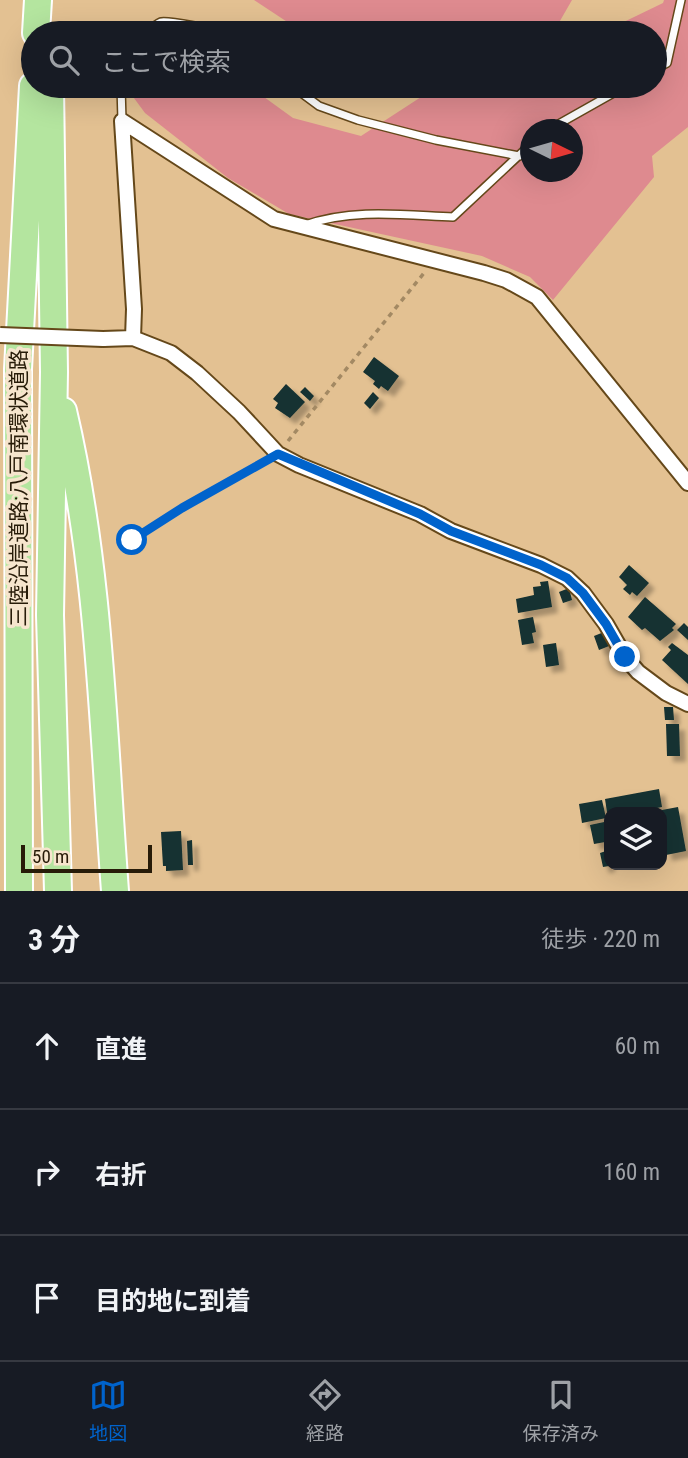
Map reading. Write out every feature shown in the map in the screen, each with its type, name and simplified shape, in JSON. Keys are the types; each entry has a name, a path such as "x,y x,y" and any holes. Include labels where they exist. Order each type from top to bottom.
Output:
{"highway":[{"path":"37,21 38,0"},
{"path":"49,0 49,21"},
{"name":"三陸沿岸道路;八戸南環状道路","path":"19,891 18,369 32,98"},
{"name":"三陸沿岸道路;八戸南環状道路","path":"50,98 54,372 50,615 58,891"},
{"path":"0,453 18,369"},
{"path":"54,372 75,463 93,591 115,891"}],"street":[{"path":"122,121 274,219 506,280 537,297 688,484"},
{"path":"122,121 134,309 133,338"},
{"path":"0,335 133,338 171,353 239,412 278,454 420,514 451,531 541,565 567,578 583,593 638,672 688,704"}],"lane":[{"path":"667,63 681,0"},
{"path":"121,98 122,121"},
{"path":"308,98 319,106 358,120 436,140 519,156"},
{"path":"568,119 605,98"},
{"path":"301,226 331,216 362,214 453,217 519,156"}],"path":[{"path":"132,540 182,508 278,454 433,260"}],"shaded area":[{"path":"254,0 572,0 560,21 286,21"},
{"path":"664,0 688,0 688,127 652,156 654,177 553,300 530,277 482,256 289,214 228,178 145,113 134,98 266,98 293,118 361,136 420,98 667,98 667,21 626,21 663,3"}],"building":[{"path":"374,357 399,376 388,391 381,386 379,389 373,384 375,381 363,372"},
{"path":"286,384 305,402 290,418 275,408 278,403 273,399"},
{"path":"305,387 314,396 310,401 300,392"},
{"path":"373,392 379,398 370,409 364,403"},
{"path":"629,565 649,583 637,596 632,592 630,595 623,589 627,585 619,577"},
{"path":"548,581 552,607 518,613 516,599 534,595 533,587"},
{"path":"569,588 572,600 563,603 559,592"},
{"path":"645,597 676,624 672,628 674,630 660,641 628,617"},
{"path":"533,617 536,632 532,633 534,643 522,645 518,620"},
{"path":"684,623 688,627 688,640 677,630"},
{"path":"604,632 609,646 599,650 594,636"},
{"path":"556,643 559,665 546,667 543,645"},
{"path":"672,643 688,655 688,684 662,660 671,650 668,647"},
{"path":"664,707 673,707 674,720 665,720"},
{"path":"666,724 679,724 680,756 667,756"},
{"path":"659,789 662,807 606,807 605,799"},
{"path":"602,800 604,818 582,823 579,804"},
{"path":"678,807 686,851 667,855 667,809"},
{"path":"604,822 604,842 594,844 590,825"},
{"path":"181,831 183,870 166,871 166,866 163,866 161,832"},
{"path":"192,840 193,865 188,865 187,841"},
{"path":"604,852 604,867 603,867 600,853"}],"route":[{"path":"132,540 182,508 278,454 420,514 451,531 541,565 567,578 583,593 606,624 625,657"}]}
